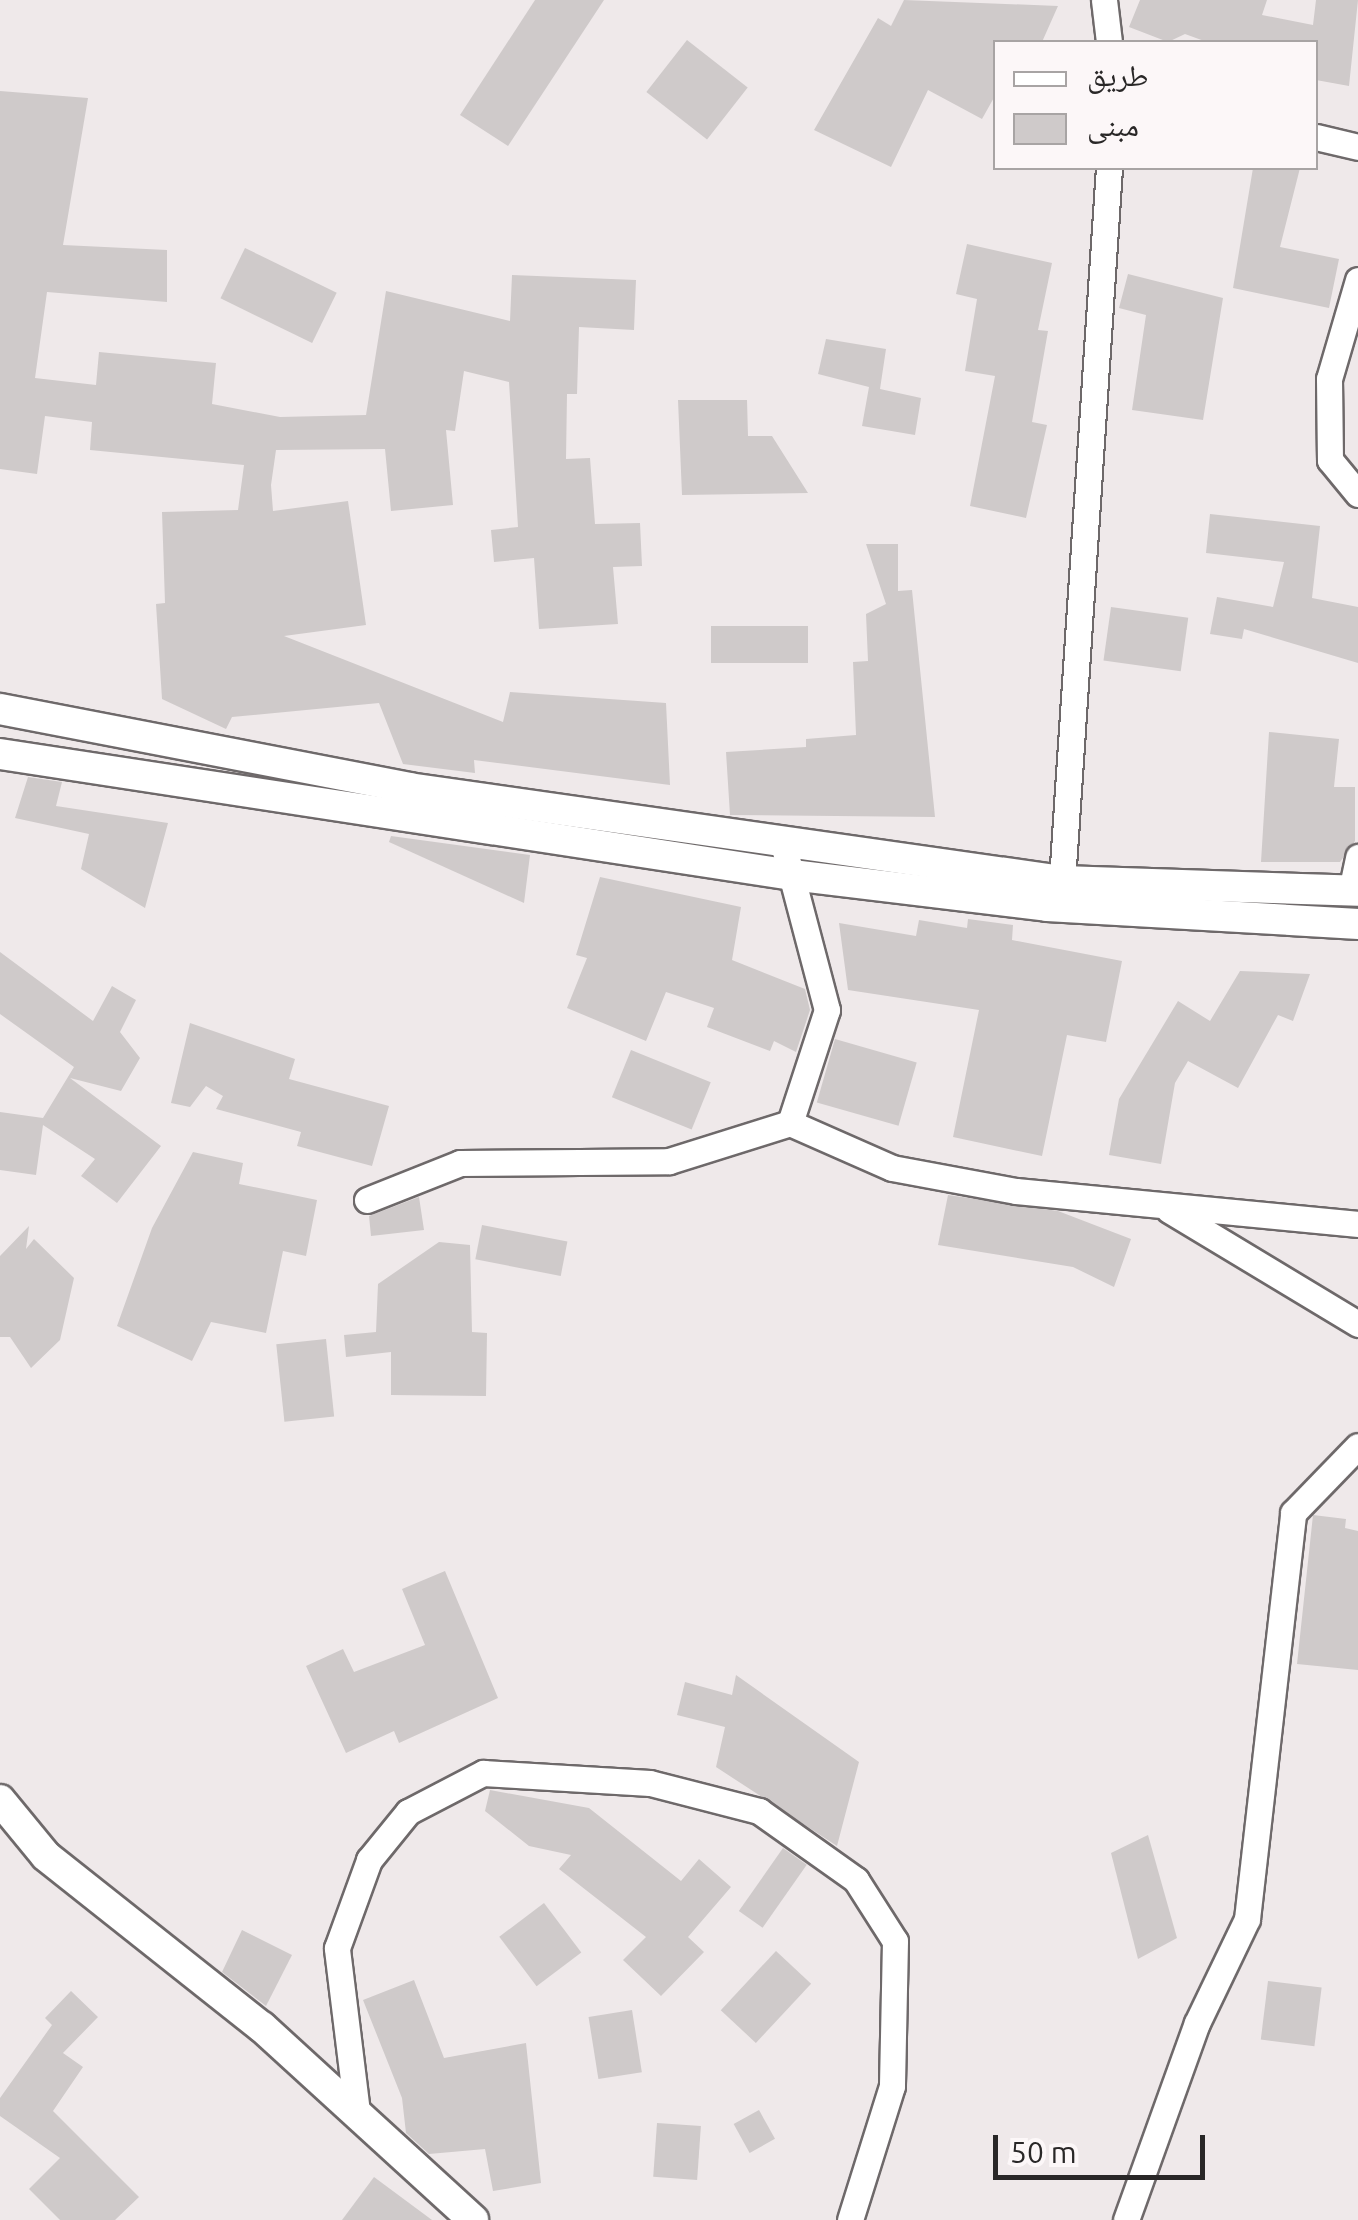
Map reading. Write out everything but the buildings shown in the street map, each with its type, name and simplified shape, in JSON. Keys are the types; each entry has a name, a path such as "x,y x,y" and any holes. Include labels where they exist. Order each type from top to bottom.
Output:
{"street":[{"path":"1104,0 1109,40"},
{"path":"1318,137 1358,147"},
{"path":"1062,881 1109,170"},
{"path":"1358,280 1329,379 1330,460 1358,494"},
{"path":"0,710 409,788 1062,881 1355,891 1358,858"},
{"path":"0,754 792,875 1047,906 1358,924"},
{"path":"784,843 826,1010 790,1123"},
{"path":"366,1200 460,1163 669,1161 790,1123 892,1168 1016,1192 1358,1224"},
{"path":"1160,1204 1358,1324"},
{"path":"1126,2220 1198,2024 1247,1918 1293,1514 1358,1446"},
{"path":"358,2112 337,1948 369,1860 408,1812 483,1773 650,1782 759,1812 856,1880 894,1941 892,2086 850,2220"},
{"path":"0,1800 46,1856 358,2112 473,2220"}]}
